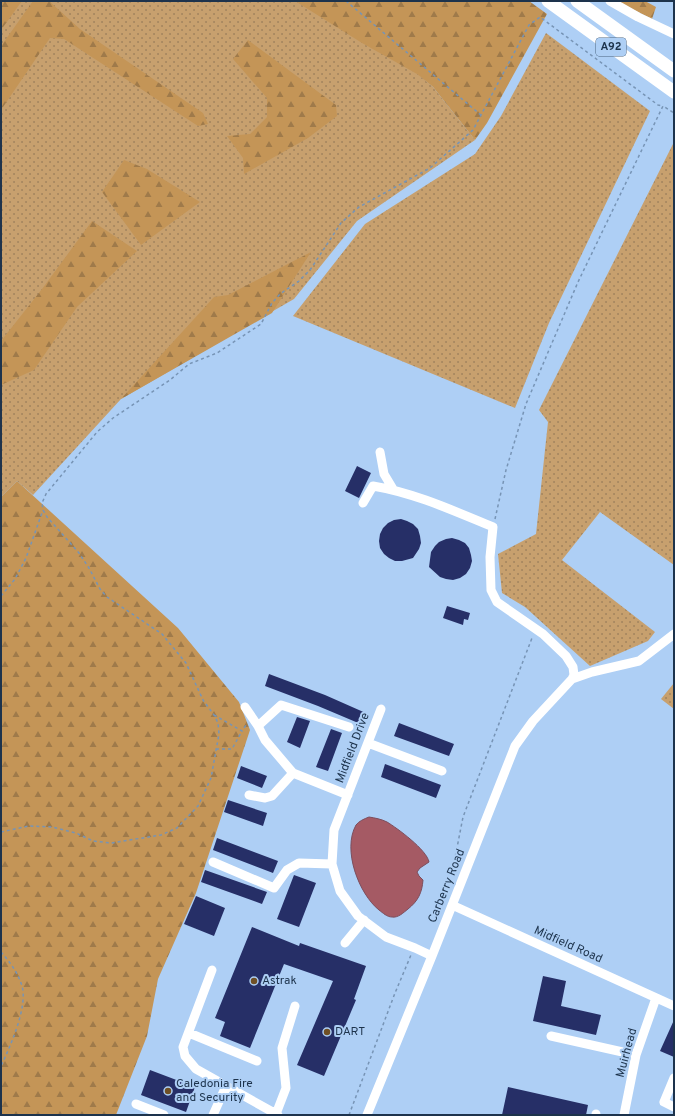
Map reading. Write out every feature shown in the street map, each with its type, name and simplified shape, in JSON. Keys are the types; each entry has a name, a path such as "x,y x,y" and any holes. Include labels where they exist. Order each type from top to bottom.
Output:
{"highway":[{"name":"A92","path":"548,1 674,92"},
{"name":"A92","path":"577,1 674,71"}],"street":[{"path":"610,1 638,17 674,34"},
{"path":"380,452 384,474 393,489"},
{"path":"363,503 373,486 393,489 493,527 490,557 491,590 497,602 544,634 566,656 573,667 574,675 572,679"},
{"path":"572,679 592,672 639,661 674,634"},
{"name":"Carberry Road","path":"367,1115 515,746 532,721 572,679"},
{"path":"258,726 281,705 350,727"},
{"name":"Midfield Drive","path":"244,707 258,726 265,740 293,773 348,795"},
{"name":"Midfield Drive","path":"382,709 334,830 332,864 340,891 358,916 386,937 432,956"},
{"path":"368,743 442,771"},
{"path":"249,795 265,798 272,796 293,773"},
{"path":"213,862 274,888 287,870 299,863 332,864"},
{"name":"Midfield Road","path":"452,905 674,1006"},
{"path":"345,942 364,920"},
{"path":"212,970 183,1047 185,1056 196,1069 277,1114 286,1088 282,1048 295,1006"},
{"name":"Muirhead","path":"624,1115 636,1054 656,998"},
{"path":"189,1033 257,1061"},
{"path":"551,1036 636,1054"},
{"path":"674,1078 664,1102 674,1107"},
{"path":"213,1115 226,1086"},
{"path":"136,1104 164,1115"}],"path":[{"path":"346,1 482,116"},
{"path":"1,832 29,826 52,827 94,841 111,843 161,835 177,828 198,806 211,778 219,734 218,723 203,700 186,663 162,634 107,597 100,589 79,553 47,517 43,510 42,503 46,494 97,432 113,418 170,380 190,364 217,353 261,324 272,303 280,294 299,281 310,270 341,223 358,207 430,168 473,130 482,116 529,25 540,17 658,105 664,106 674,114"},
{"path":"493,527 506,470 526,404 578,282 664,106"},
{"path":"1,596 16,579 26,558 43,510"},
{"path":"454,878 455,858 464,817 518,678 535,628"},
{"path":"214,715 242,732"},
{"path":"216,749 232,749 252,717"},
{"path":"349,1115 415,948"},
{"path":"1,952 13,966 22,988 22,1011 11,1046 1,1066"}],"shaded area":[{"path":"1,1 333,1 433,87 475,140 357,221 294,299 121,399 33,495 17,481 1,497"},
{"path":"546,33 650,111 549,323 515,408 293,316 365,224 475,154 501,116"},
{"path":"674,142 674,565 600,512 562,560 655,632 648,641 590,666 525,607 502,593 498,554 536,534 548,422 539,410"},
{"path":"674,683 674,709 661,699"},
{"path":"369,817 385,821 398,829 423,852 429,862 417,872 423,880 422,889 417,900 408,909 396,917 387,916 372,903 359,883 355,871 351,847 352,835 356,825"}],"green space":[{"path":"1,1 22,1 1,30"},
{"path":"33,1 49,1 80,29 203,113 208,124 198,126 64,39 50,38 1,110 1,46"},
{"path":"295,1 529,1 547,14 487,123 475,140 433,87 417,74 362,43"},
{"path":"616,1 645,1 656,7 652,19"},
{"path":"248,40 336,105 337,116 308,138 244,174 243,158 227,136 250,134 267,117 267,98 233,59"},
{"path":"124,160 147,169 200,202 141,245 102,192"},
{"path":"92,221 137,251 77,307 34,370 1,385 1,341 42,289"},
{"path":"311,252 272,313 121,399 214,297 228,295"},
{"path":"17,481 178,628 239,702 250,730 196,893 158,979 147,1036 116,1115 1,1115 1,497"}],"building":[{"path":"357,466 371,473 359,498 345,491"},
{"path":"401,519 413,524 418,529 421,543 413,558 395,561 384,554 380,548 380,534 388,523"},
{"path":"452,538 465,543 469,548 472,561 466,574 453,580 440,577 429,567 431,552 435,546 439,542"},
{"path":"447,606 470,613 468,620 464,619 463,625 443,618"},
{"path":"269,674 325,695 368,714 363,725 265,686"},
{"path":"297,717 310,721 300,748 287,742"},
{"path":"399,723 454,744 449,756 394,736"},
{"path":"331,729 342,733 328,771 316,767"},
{"path":"385,764 441,785 436,798 381,777"},
{"path":"241,766 267,776 262,788 237,778"},
{"path":"228,800 267,813 263,826 224,812"},
{"path":"217,838 278,861 273,873 213,850"},
{"path":"205,870 267,892 262,904 201,882"},
{"path":"294,875 316,883 299,927 277,919"},
{"path":"196,896 225,908 214,936 184,924"},
{"path":"252,927 299,946 300,943 366,966 354,999 356,1000 324,1076 297,1065 333,981 284,964 250,1048 220,1036 225,1022 215,1018"},
{"path":"543,976 566,981 561,1006 601,1015 596,1035 533,1021"},
{"path":"674,1020 674,1057 660,1051"},
{"name":"Caledonia Fire and Security","path":"150,1070 195,1087 186,1112 141,1095"},
{"path":"508,1087 588,1105 586,1115 502,1115"}],"place":[{"name":"Astrak","path":"254,981"},
{"name":"DART","path":"327,1032"},
{"name":"Caledonia Fire and Security","path":"168,1091"}]}
